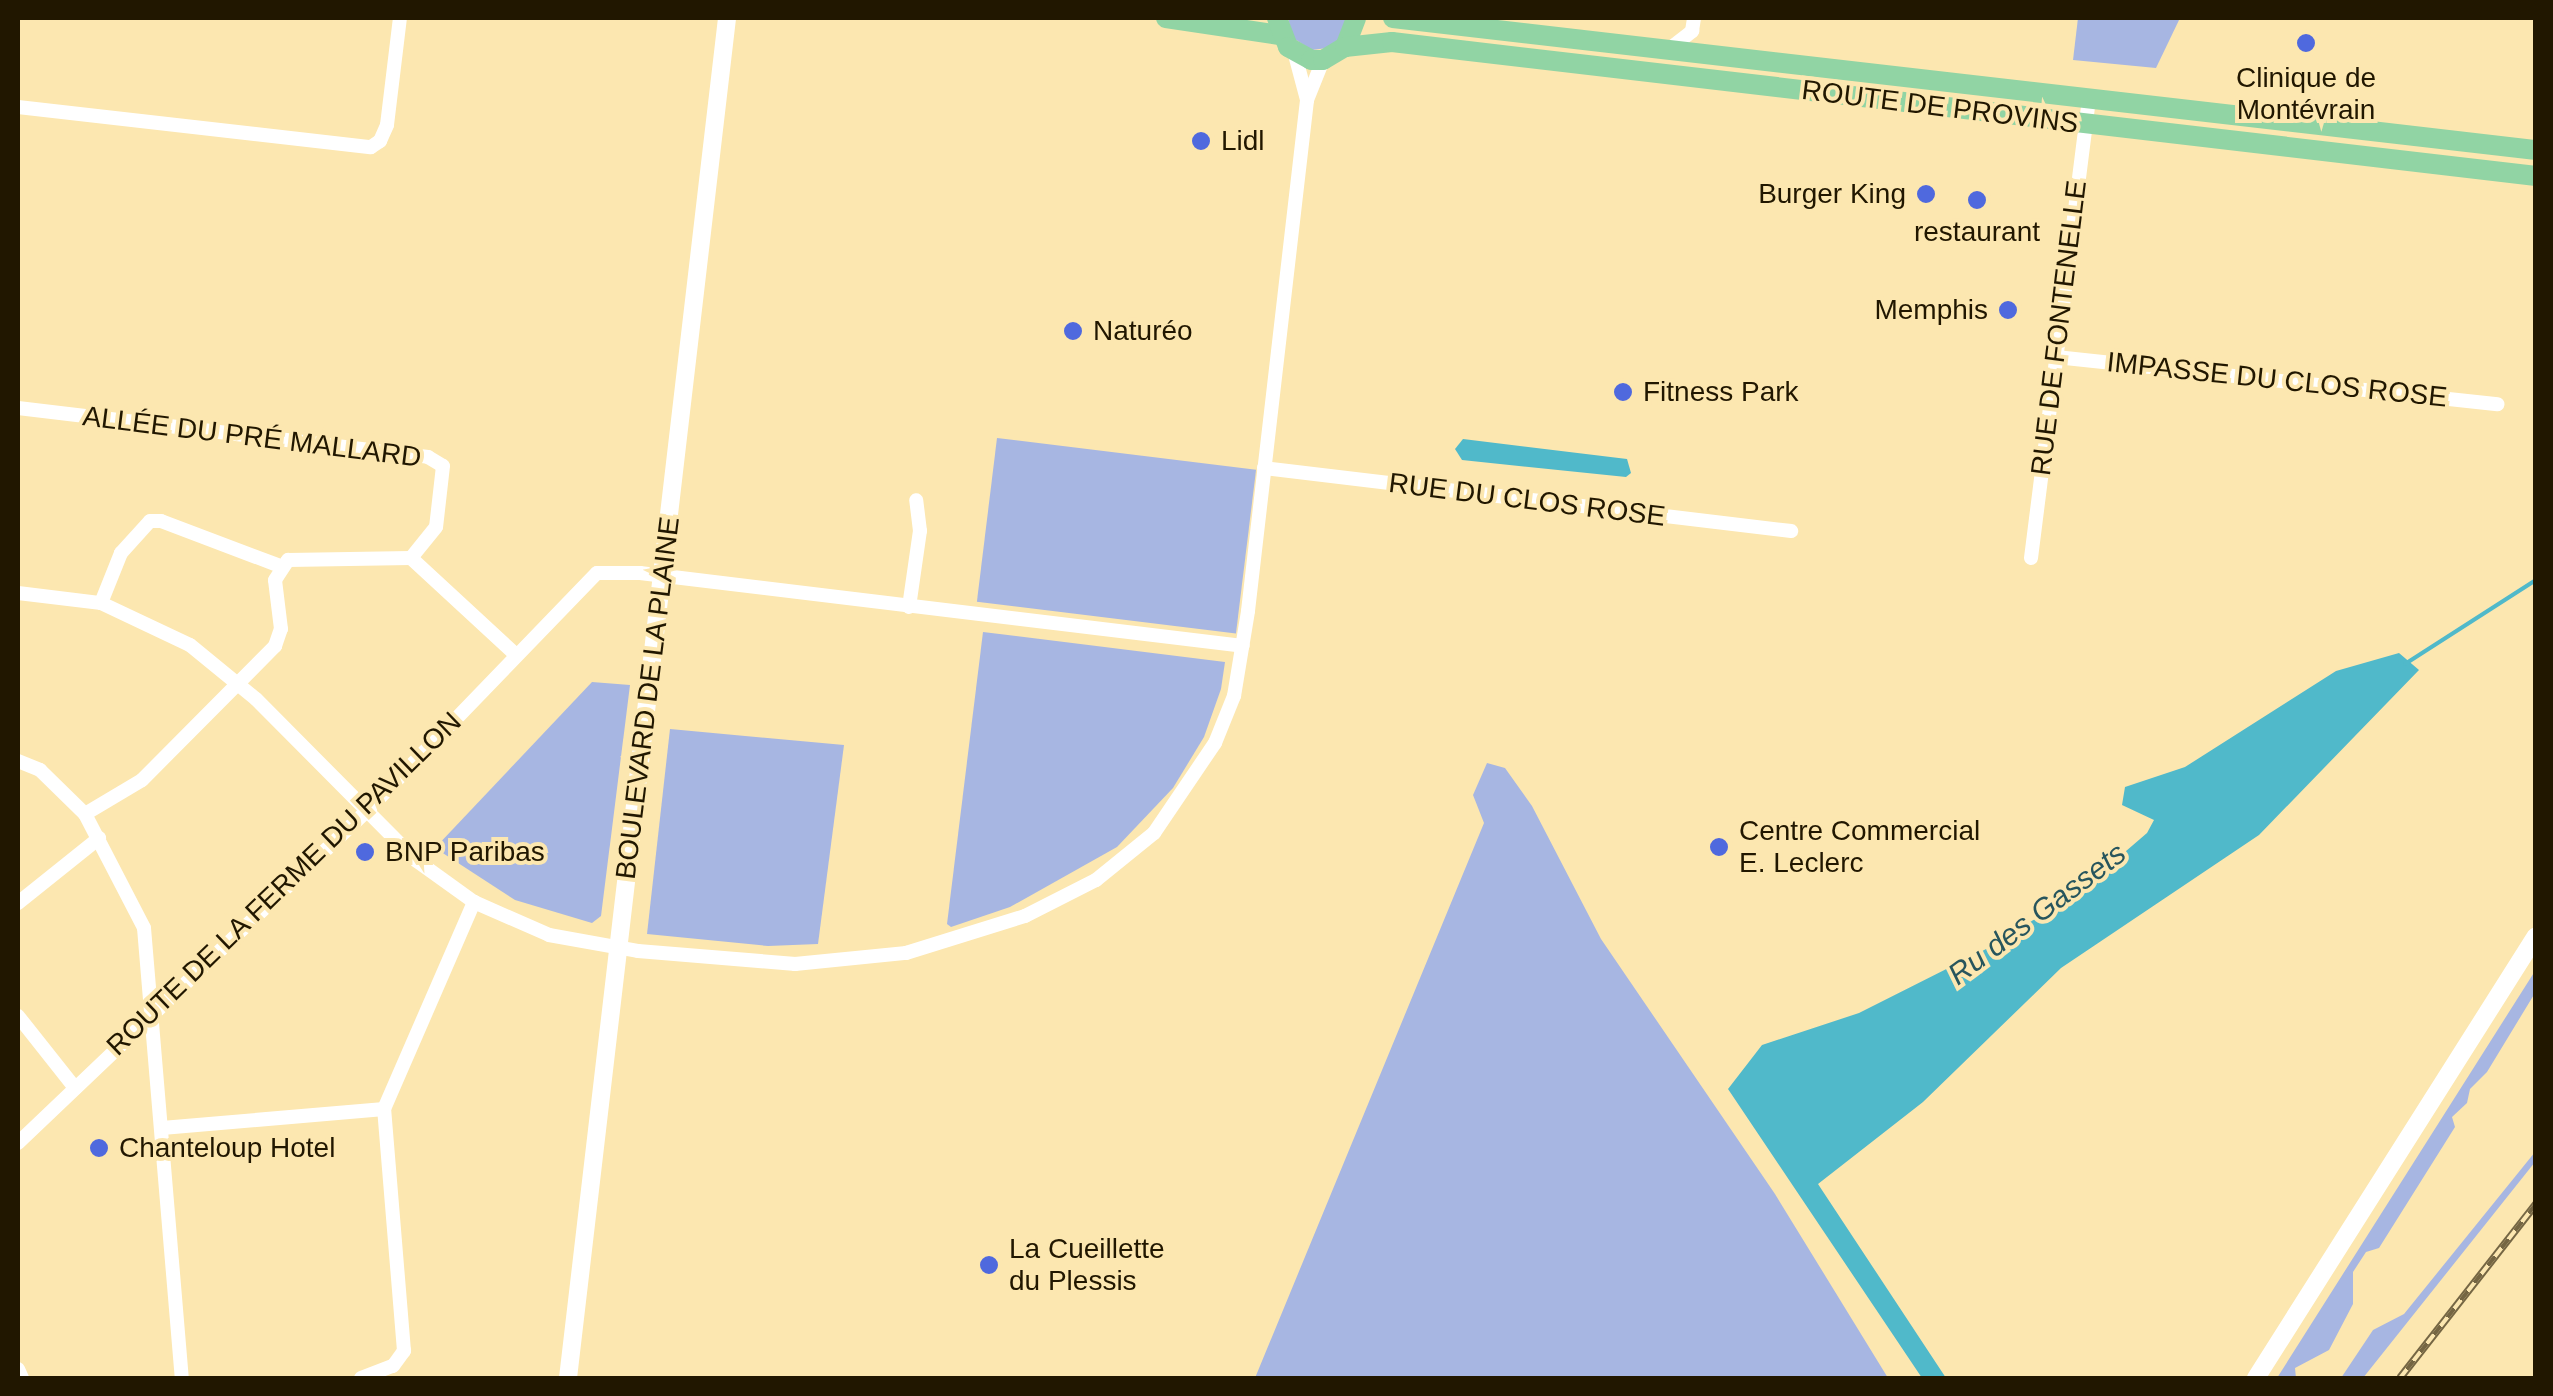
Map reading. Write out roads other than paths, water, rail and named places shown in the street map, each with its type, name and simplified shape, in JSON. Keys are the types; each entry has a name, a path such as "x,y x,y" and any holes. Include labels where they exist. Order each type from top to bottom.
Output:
{"main road":[{"name":"BOULEVARD DE LA PLAINE","path":"568,1378 727,18"},
{"path":"1166,18 1284,35 1323,60 1345,47 1356,18"},
{"name":"ROUTE DE PROVINS","path":"1393,18 2536,150"},
{"name":"ROUTE DE PROVINS","path":"1345,47 1392,42 2536,176"},
{"path":"2256,1378 2536,936"}],"street":[{"path":"18,107 371,146 380,140 387,125 400,18"},
{"path":"1667,51 1693,24 1704,47 1720,57"},
{"path":"1284,35 1307,100"},
{"path":"18,593 74,596 156,626 240,684 417,861 474,902 549,935 618,948 756,963 848,961 906,952 974,934 1062,900 1130,856 1172,811 1216,742 1234,696 1307,100 1323,60"},
{"name":"RUE DE FONTENELLE","path":"2030,558 2089,99"},
{"name":"IMPASSE DU CLOS ROSE","path":"2056,357 2498,404"},
{"name":"ALLÉE DU PRÉ MALLARD","path":"18,408 428,457 443,466 436,527 411,558"},
{"name":"RUE DU CLOS ROSE","path":"1264,468 1790,531"},
{"path":"909,607 920,531 916,500"},
{"path":"101,604 121,553 150,521 160,521 280,566"},
{"path":"85,814 142,780 275,646 281,630 275,580 280,566 288,560 411,558 516,655"},
{"name":"ROUTE DE LA FERME DU PAVILLON","path":"18,1143 148,1015 367,811 597,573 661,577 1243,646"},
{"path":"18,761 40,770 85,814 144,928 148,1015 162,1128 182,1378"},
{"path":"18,903 99,838"},
{"path":"361,1378 393,1366 404,1351 384,1109 474,902"},
{"path":"18,1016 75,1088"},
{"path":"162,1128 384,1109"},
{"path":"18,1368 22,1378"}],"waterway":[{"name":"Ru des Gassets","path":"2405,664 2536,580"}],"railway":[{"path":"2400,1378 2536,1204"}],"place":[{"name":"Clinique de Montévrain","path":"2306,43"},
{"name":"Lidl","path":"1201,141"},
{"name":"Burger King","path":"1926,194"},
{"name":"restaurant","path":"1977,200"},
{"name":"Memphis","path":"2008,310"},
{"name":"Naturéo","path":"1073,331"},
{"name":"Fitness Park","path":"1623,392"},
{"name":"Centre Commercial E. Leclerc","path":"1719,847"},
{"name":"BNP Paribas","path":"365,852"},
{"name":"Chanteloup Hotel","path":"99,1148"},
{"name":"La Cueillette du Plessis","path":"989,1265"}]}
